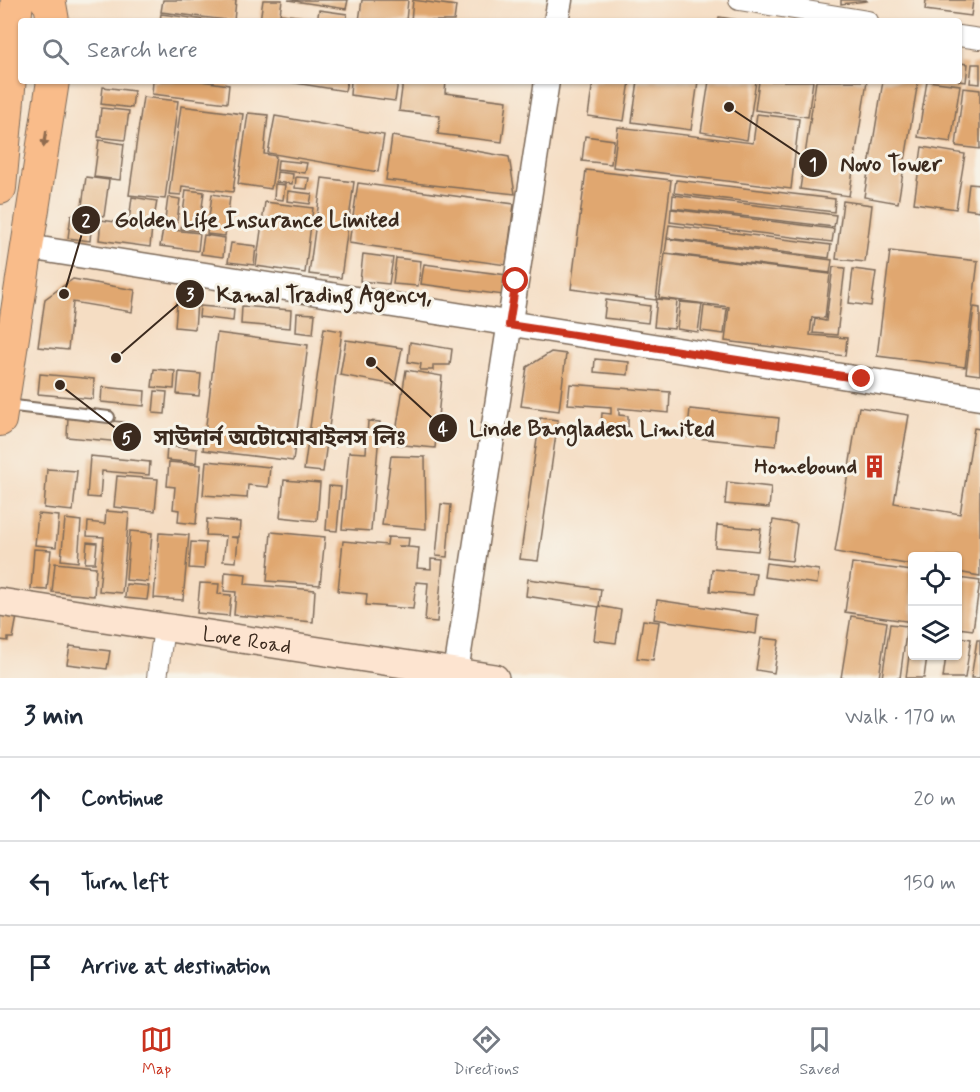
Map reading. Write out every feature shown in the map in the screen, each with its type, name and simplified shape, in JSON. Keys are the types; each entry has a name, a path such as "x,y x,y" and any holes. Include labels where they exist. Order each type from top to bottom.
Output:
{"main road":[{"path":"46,0 50,4 52,18"},
{"path":"68,18 73,0"},
{"path":"0,188 5,72 20,5"},
{"path":"1,412 53,84"},
{"name":"Love Road","path":"0,602 495,678"}],"street":[{"path":"557,18 560,0"},
{"path":"739,0 850,18"},
{"path":"962,36 980,39"},
{"path":"456,672 547,84"},
{"path":"28,247 980,398"},
{"path":"157,678 164,628"}],"lane":[{"path":"1,412 109,417"}],"building":[{"path":"163,0 236,0 234,18 210,18 161,12"},
{"path":"263,0 282,0 280,14 312,18 260,18"},
{"path":"288,0 348,0 346,9"},
{"path":"362,0 408,0 406,18 359,18"},
{"path":"413,0 456,6 454,18 411,18"},
{"path":"841,0 866,0 867,1 841,4"},
{"path":"926,0 973,0 971,16 925,10"},
{"path":"319,10 347,14 346,18 318,18"},
{"path":"161,14 192,18 160,18"},
{"path":"962,63 968,64 966,82 962,81"},
{"path":"972,64 980,64 980,84 970,83"},
{"path":"153,84 229,85 227,103 152,94"},
{"path":"302,84 346,84 345,91"},
{"path":"351,84 398,84 395,101 350,95"},
{"path":"403,84 446,84 445,93 507,101 502,142 438,134 440,116 399,111"},
{"path":"593,84 630,84 624,121 588,116"},
{"path":"638,84 698,84 691,130 632,122"},
{"path":"709,84 756,84 747,140 701,132"},
{"path":"759,84 813,84 808,117 755,110"},
{"path":"816,84 867,84 849,196 800,189"},
{"path":"883,84 918,84 898,203 864,197"},
{"path":"927,84 960,85 951,142 918,137"},
{"path":"103,87 134,91 132,108 101,104"},
{"path":"963,88 980,90 980,149 956,146"},
{"path":"143,97 178,101 165,199 129,195"},
{"path":"181,106 243,114 233,192 182,186 181,195 169,194"},
{"path":"101,108 129,111 125,140 98,137"},
{"path":"248,113 268,115 264,154 276,156 271,189 238,184"},
{"path":"757,114 799,119 791,189 613,167 618,127 753,143"},
{"path":"275,116 384,135 378,172 268,153"},
{"path":"392,136 509,157 515,194 386,180"},
{"path":"585,136 614,140 611,164 582,161"},
{"path":"99,140 124,144 120,180 94,177"},
{"path":"922,147 965,154 956,209 914,203"},
{"path":"278,160 307,163 305,173 277,170"},
{"path":"586,170 671,180 656,300 571,289"},
{"path":"277,172 293,174 292,184 276,182"},
{"path":"86,177 109,180 104,216 81,213"},
{"path":"296,177 309,178 307,189 295,188"},
{"path":"322,178 354,182 341,278 309,274"},
{"path":"676,180 835,199 834,212 674,193"},
{"path":"358,183 514,204 506,265 349,243"},
{"path":"275,184 285,185 283,200 274,199"},
{"path":"969,184 980,185 980,211 966,209"},
{"path":"186,190 204,192 199,231 181,229"},
{"path":"288,191 312,194 310,204 287,201"},
{"path":"212,194 230,197 225,236 207,234"},
{"path":"673,195 836,215 834,227 672,208"},
{"path":"132,197 157,201 153,224 129,221"},
{"path":"168,197 180,199 176,229 164,227"},
{"path":"843,201 872,205 865,262 836,259"},
{"path":"265,202 313,208 305,273 256,266"},
{"path":"671,209 834,229 832,242 670,222"},
{"path":"71,215 92,218 90,241 68,238"},
{"path":"101,220 152,227 150,247 99,240"},
{"path":"669,225 831,245 829,258 667,238"},
{"path":"163,229 200,233 198,251 160,246"},
{"path":"204,235 225,238 223,257 201,254"},
{"path":"667,239 832,260 830,273 665,253"},
{"path":"231,243 256,246 254,265 228,262"},
{"path":"890,251 978,261 965,367 877,356"},
{"path":"363,254 393,258 389,284 360,281"},
{"path":"665,254 830,274 825,318 812,317 810,335 847,338 845,356 725,341 729,307 659,298"},
{"path":"396,258 421,261 418,286 393,284"},
{"path":"424,264 514,276 511,296 421,284"},
{"path":"833,267 845,268 837,335 813,333 815,319 826,321"},
{"path":"853,269 876,272 871,306 849,303"},
{"path":"73,279 135,290 132,312 73,302 68,350 38,347 45,299"},
{"path":"657,299 677,301 674,329 654,327"},
{"path":"606,300 650,306 648,323 604,318"},
{"path":"177,302 197,303 195,329 175,327"},
{"path":"680,302 702,304 698,332 677,329"},
{"path":"200,306 234,309 233,321 199,317"},
{"path":"242,306 291,310 290,328 241,324"},
{"path":"704,306 727,309 724,334 701,331"},
{"path":"974,307 980,308 980,375 966,373"},
{"path":"297,313 315,314 313,334 296,332"},
{"path":"324,328 342,331 323,472 304,470"},
{"path":"217,333 308,345 293,461 203,450"},
{"path":"346,340 402,348 395,385 340,375"},
{"path":"410,342 452,349 450,365 433,365 433,370 420,370 421,364 408,362"},
{"path":"551,352 566,354 559,411 521,406 527,367"},
{"path":"595,359 629,362 628,375 594,372"},
{"path":"154,369 175,371 174,389 152,387"},
{"path":"406,370 442,376 435,448 394,444"},
{"path":"179,372 201,374 199,396 177,394"},
{"path":"40,374 94,379 93,399 38,394"},
{"path":"570,384 670,392 669,413 619,408 619,415 628,416 628,427 618,426 617,430 610,429 610,427 601,426 602,413 611,414 611,407 568,404"},
{"path":"102,387 145,391 144,406 101,402"},
{"path":"155,391 167,392 165,414 153,413"},
{"name":"Homebound","path":"859,407 909,415 894,503 960,514 974,428 980,429 980,576 962,573 962,552 908,552 908,564 835,552"},
{"path":"690,409 779,418 776,446 687,437"},
{"path":"68,417 123,422 121,442 67,437"},
{"path":"540,418 558,420 538,561 520,559"},
{"path":"368,421 380,422 371,531 342,529 349,452 366,453"},
{"path":"167,446 197,449 196,463 166,460"},
{"path":"90,456 150,462 149,475 102,471 100,498 87,497"},
{"path":"391,456 425,457 426,529 382,525"},
{"path":"206,461 270,467 268,487 248,485 247,498 203,495"},
{"path":"169,462 201,465 196,524 178,522 179,510 173,509 175,487 167,486"},
{"path":"47,469 77,471 73,511 44,508"},
{"path":"117,476 158,479 155,511 114,507"},
{"path":"284,480 320,483 317,521 280,517"},
{"path":"727,482 771,487 769,508 725,504"},
{"path":"329,486 341,487 337,531 326,530"},
{"path":"441,504 451,505 447,557 436,556"},
{"path":"106,511 129,513 122,593 99,591 104,537 87,536 88,522 105,524"},
{"path":"38,514 59,516 56,547 35,545"},
{"path":"65,519 81,521 78,562 61,560"},
{"path":"207,519 240,522 239,537 230,537 238,538 236,562 223,561 226,536 206,535"},
{"path":"773,520 797,524 792,561 767,558"},
{"path":"717,525 761,529 758,551 715,547"},
{"path":"130,531 152,533 148,582 126,580"},
{"path":"271,532 325,537 320,585 267,581"},
{"path":"159,533 189,535 183,600 154,598"},
{"path":"388,537 409,538 408,546 397,546 419,548 417,568 431,569 431,559 443,560 437,622 425,621 428,583 416,582 413,609 366,605 367,594 338,591 343,541 387,545"},
{"path":"87,542 97,543 95,563 85,563"},
{"path":"191,542 206,543 204,569 189,568"},
{"path":"34,549 51,550 47,590 31,589"},
{"path":"55,563 96,567 94,596 52,592"},
{"path":"766,563 819,570 817,584 764,577"},
{"path":"852,563 908,570 908,621 845,612"},
{"path":"712,569 756,573 753,595 710,591"},
{"path":"225,572 246,574 245,584 315,590 313,622 234,615 236,592 224,591"},
{"path":"528,579 601,589 599,607 526,596"},
{"path":"962,579 980,581 973,630 962,629"},
{"path":"200,583 219,584 218,594 231,595 229,616 197,613"},
{"path":"126,584 149,586 147,600 125,598"},
{"path":"657,600 758,615 756,634 654,619"},
{"path":"0,603 18,611 13,638 8,638 8,641 0,640"},
{"path":"599,606 621,610 616,643 594,640"},
{"path":"851,616 887,622 879,678 841,678"},
{"path":"643,620 659,622 653,660 637,658"},
{"path":"890,624 907,626 900,678 882,678"},
{"path":"761,638 779,640 774,673 756,670"},
{"path":"962,638 971,639 965,678 943,678 945,660 962,660"},
{"path":"977,640 980,640 980,678 971,678"},
{"path":"70,646 110,651 107,669 67,664"},
{"path":"908,660 926,660 924,678 906,678"}],"place":[{"name":"Novo Tower","path":"729,107"},
{"name":"Golden Life Insurance Limited","path":"64,294"},
{"name":"Kamal Trading Agency,","path":"116,358"},
{"name":"Linde Bangladesh Limited","path":"371,362"},
{"name":"সাউদার্ন অটোমোবাইলস লিঃ","path":"60,385"},
{"name":"Homebound","path":"875,466"}],"route":[{"path":"516,281 509,325 862,379"}]}
